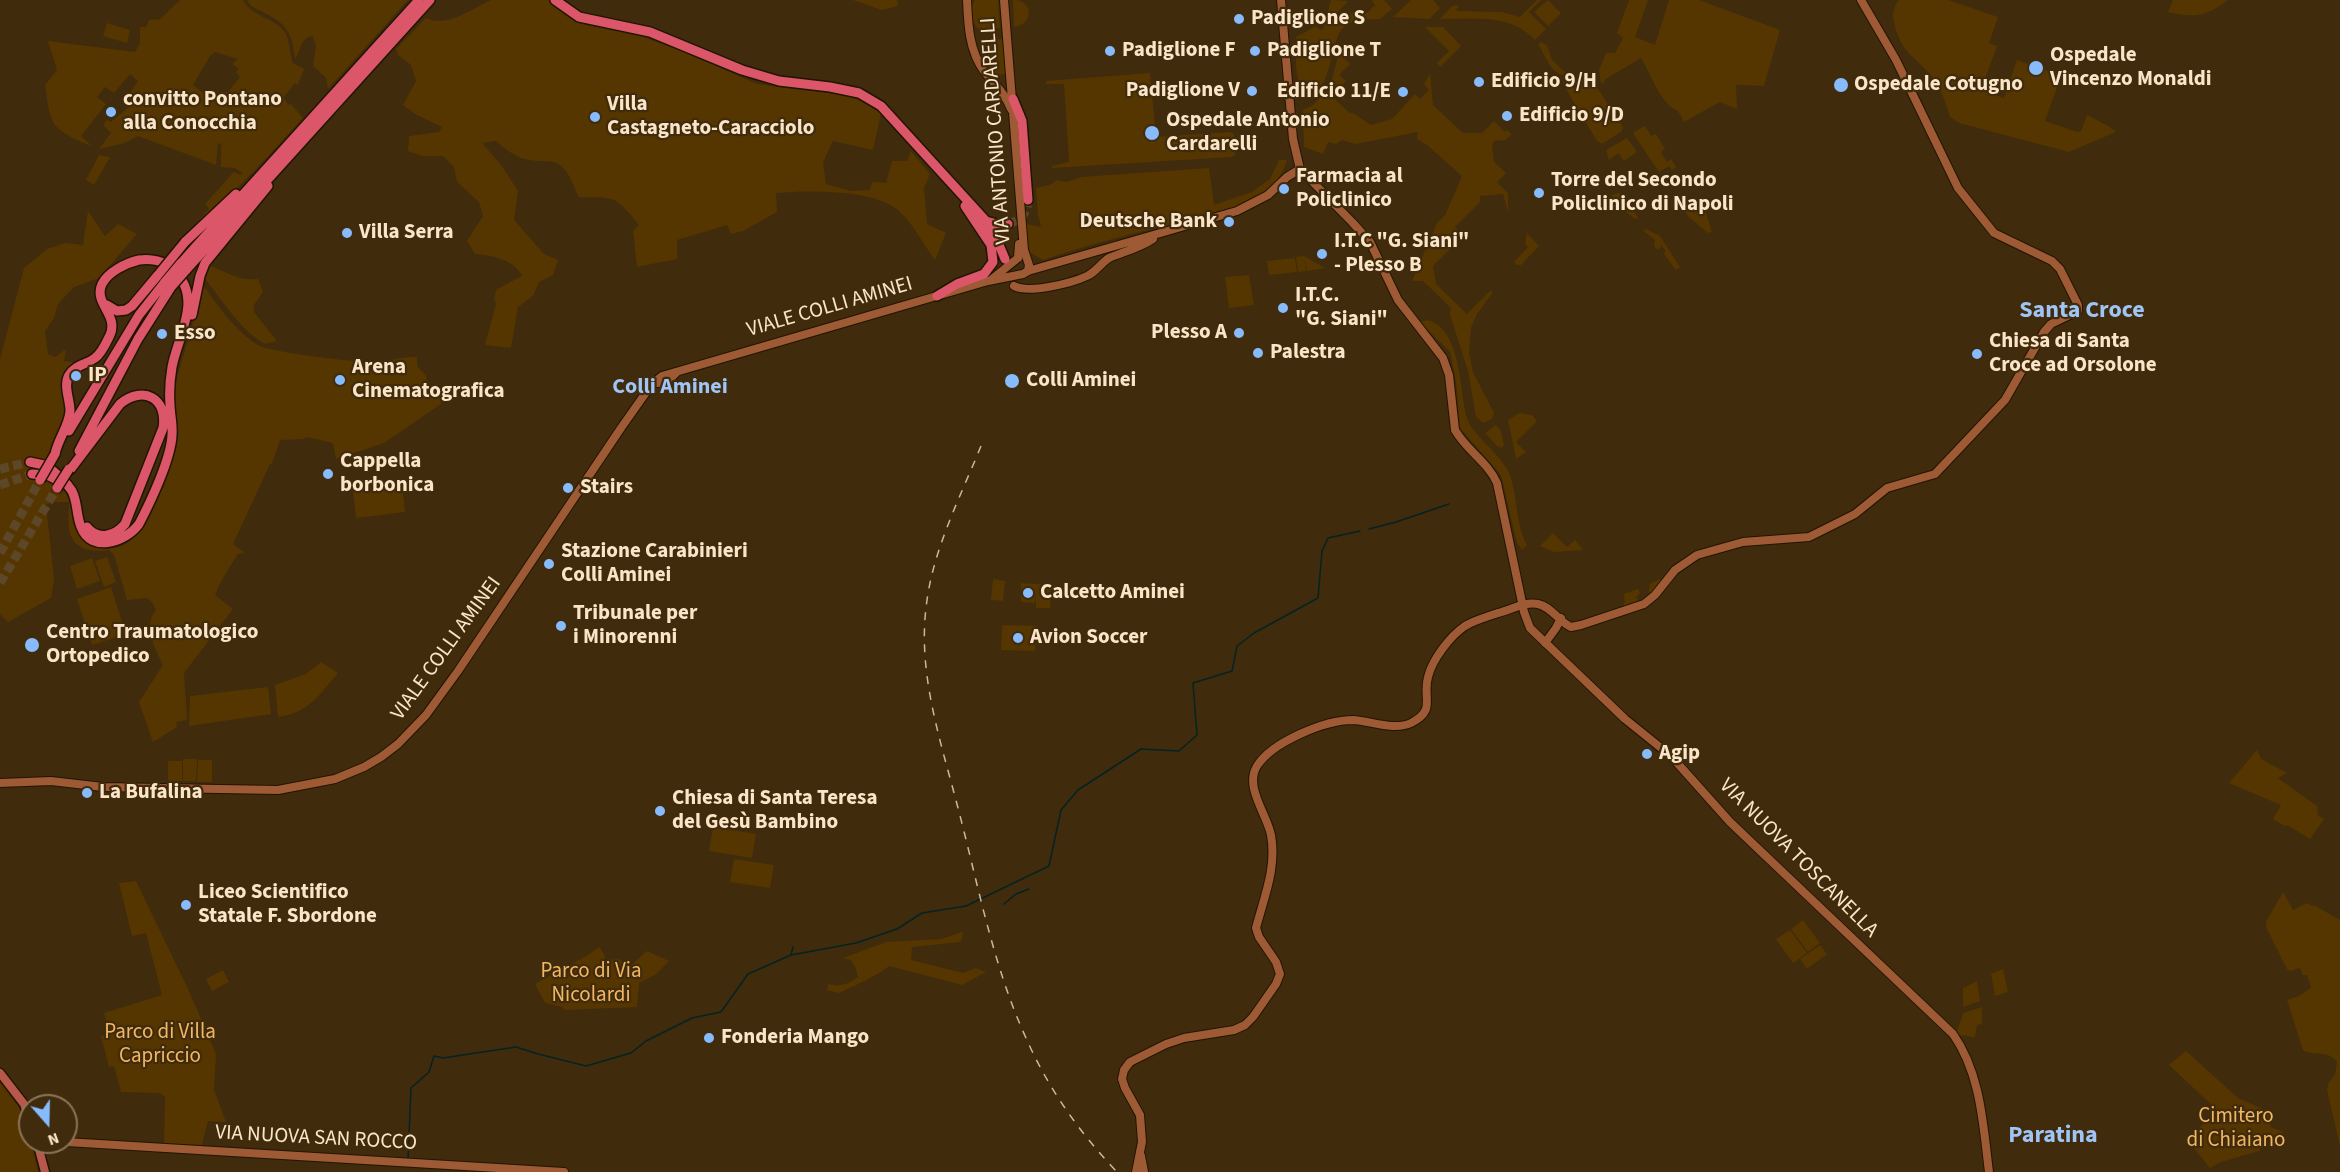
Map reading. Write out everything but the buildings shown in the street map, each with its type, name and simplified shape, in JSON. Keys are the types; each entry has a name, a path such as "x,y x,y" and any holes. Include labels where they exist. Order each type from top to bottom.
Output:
{"highway":[{"path":"396,31 413,0"},
{"path":"70,470 142,332 185,242 299,138 396,31 419,0"},
{"path":"555,0 579,17 650,32 742,70 779,81 859,93 881,106 986,221 1015,260"},
{"path":"396,31 433,1"},
{"path":"1013,99 1022,121 1028,200"},
{"path":"169,396 194,310 203,267 267,188 299,138"},
{"path":"184,267 267,166"},
{"path":"149,467 166,439 168,431 167,381 185,315 183,293 179,282 170,271 158,264 148,262 119,271 108,280 103,292 108,307 123,311 132,306 165,281 184,267 279,167"},
{"path":"937,296 957,284 984,274 993,262 991,245 962,201 958,190"},
{"path":"986,221 1001,225 1008,224"},
{"path":"55,454 69,416 68,376 76,368 100,354 111,332 111,318 100,298 102,284 116,270 138,260 154,260 170,267 181,279 188,298 188,316 172,367 169,396 173,428 170,452 139,524 131,533 121,540 101,543 91,539 85,534 72,498 61,483 47,475 36,477 55,454 139,315 165,281"},
{"path":"30,462 54,467 70,479 81,498 87,526 93,533 101,536 114,533 125,524 163,428 164,415 157,402 141,394 128,398 120,404 70,470 60,484"},
{"path":"87,435 103,414"},
{"path":"45,465 59,475 70,488 79,517"}],"main road":[{"name":"VIA ANTONIO CARDARELLI","path":"967,0 969,29 975,56 986,73 1001,89 1011,108 1015,260"},
{"name":"VIA ANTONIO CARDARELLI","path":"1005,0 1013,99 1015,260"},
{"path":"1014,286 1018,289 1038,288 1088,276 1109,259 1150,241 1156,234 1242,208 1268,195 1287,177 1300,170 1293,139 1281,0"},
{"path":"1144,1172 1141,1155 1140,1115 1125,1088 1122,1079 1124,1070 1130,1062 1166,1044 1184,1038 1240,1028 1253,1017 1279,979 1278,967 1258,937 1256,928 1272,872 1273,857 1271,834 1254,786 1257,767 1266,756 1320,725 1351,720 1402,726 1422,717 1428,707 1429,671 1454,635 1474,621 1522,605 1538,604 1561,618 1566,625 1575,627 1635,609 1655,595 1675,570 1697,555 1743,542 1806,538 1855,514 1887,488 1935,474 2005,400 2044,332 2051,324 2078,311 2078,305 2060,269 2052,261 1994,233 1958,188 1896,60 1861,0"},
{"name":"VIA NUOVA TOSCANELLA","path":"1300,170 1370,242 1402,307 1443,358 1449,375 1455,430 1491,471 1497,483 1522,605 1530,628 1625,719 1671,756 1730,822 1953,1034 1966,1055 1974,1077 1989,1172"},
{"name":"VIALE COLLI AMINEI","path":"0,783 51,781 103,787 278,790 341,777 381,757 423,719 652,384 682,370 1156,234"},
{"path":"1015,260 1029,265 1028,271"},
{"path":"1015,260 1013,270 1018,274"},
{"path":"988,281 1015,260"},
{"path":"1545,644 1561,618"},
{"path":"0,1073 18,1096"},
{"name":"VIA NUOVA SAN ROCCO","path":"78,1143 564,1172"},
{"path":"40,1154 45,1172"},
{"path":"1136,1172 1141,1155"}],"green space":[{"path":"180,0 243,0 251,10 274,22 284,31 293,63 304,69 298,85 295,83 283,98 303,118 179,246 177,245 209,209 205,204 234,172 240,175 243,173 235,168 221,167 221,144 218,143 216,165 138,136 125,143 99,149 111,133 103,125 107,120 111,122 129,107 124,102 138,81 130,74 114,93 105,87 97,97 106,104 81,136 93,147 69,136 56,126 49,111 45,85 57,70 48,41 135,52 140,43 140,27 146,27 149,20 160,19","holes":["215,52 238,59 232,64 239,69 236,72 240,77 228,92 222,92 211,99 193,85 210,56"]},
{"path":"247,0 408,0 328,89 326,78 313,66 316,46 313,36 303,42 295,59 290,35 282,24 251,6"},
{"path":"491,0 549,0 564,14 581,24 643,37 757,84 845,95 864,101 881,113 873,150 833,141 823,162 826,184 851,191 870,190 872,182 886,183 892,161 907,161 911,151 930,174 924,188 927,224 946,233 935,260 909,222 899,211 888,204 858,195 805,191 776,193 777,212 743,231 731,234 727,225 677,240 677,259 637,267 633,231 639,225 620,204 606,198 579,197 568,174 557,163 520,157 496,141 482,143 502,166 518,191 514,220 544,254 558,260 553,275 539,282 533,296 518,307 511,348 485,345 496,304 494,298 497,289 522,276 508,262 475,254 467,241 483,216 479,202 457,182 454,167 443,156 422,156 408,151 409,136 439,132 442,127 415,114 403,105 416,81 411,65 398,55 396,49 426,18 443,21 451,19"},
{"path":"853,0 897,0 898,6 882,10"},
{"path":"975,0 998,0 1000,28 978,29 971,15"},
{"path":"1013,0 1025,4 1029,13 1025,22 1014,27"},
{"path":"1331,0 1348,1 1334,16 1342,23 1353,12 1355,14 1359,10 1363,14 1367,13 1375,5 1373,0 1384,0 1392,9 1380,19 1357,21 1344,27 1339,33 1322,86 1316,92 1308,93 1303,90 1298,77 1296,37 1316,26 1323,30"},
{"path":"1411,0 1433,0 1440,8 1430,19 1393,17"},
{"path":"1537,0 1541,0 1529,12 1546,29 1535,40 1525,31 1503,21 1440,19 1452,6 1459,5 1456,11 1502,12 1520,17"},
{"path":"1548,0 1561,13 1548,26 1534,12"},
{"path":"1629,0 1648,0 1635,37 1655,45 1669,0 1699,0 1780,30 1764,86 1736,85 1737,109 1720,102 1684,122 1678,111 1661,95 1641,58 1601,84 1599,70 1606,53 1615,53 1623,38 1617,33"},
{"path":"1899,0 1948,0 1998,17 1989,43 1997,46 1981,90 2004,98 2017,60 2061,76 2045,121 2077,132 2081,131 2087,115 2116,132 2069,152 1959,123 1950,117 1933,78 1906,50 1898,36 1893,16"},
{"path":"2173,0 2228,0 2206,13 2185,15 2168,12"},
{"path":"107,23 130,30 127,43 103,36"},
{"path":"1425,27 1443,27 1461,46 1440,67 1437,63 1449,51"},
{"path":"1003,39 1006,74 998,75 987,63 986,47 994,40"},
{"path":"1540,42 1547,45 1552,60 1566,73 1565,75 1556,72 1549,64 1539,45"},
{"path":"1342,49 1340,54 1350,64 1339,75 1346,81 1338,90 1347,103 1330,86 1339,53"},
{"path":"1150,73 1156,137 1230,132 1234,134 1235,155 1052,168 1052,166 1069,162 1064,84 1046,84 1046,81"},
{"path":"1430,74 1433,105 1463,133 1482,133 1494,121 1505,132 1507,130 1512,134 1505,140 1494,141 1492,146 1494,162 1506,173 1497,182 1508,193 1508,212 1503,194 1480,196 1480,202 1455,227 1463,236 1433,266 1436,284 1467,314 1490,291 1493,292 1477,314 1471,328 1469,353 1473,372 1494,413 1492,419 1483,423 1476,417 1468,371 1450,315 1451,308 1423,281 1412,281 1437,223 1445,215 1462,176 1417,139 1418,132 1355,144 1342,140 1336,144 1328,142 1323,154 1304,147 1303,110 1312,106 1326,91 1350,113 1371,125 1392,119 1415,94 1420,99 1429,90 1424,84"},
{"path":"1584,79 1594,83 1623,127 1622,131 1602,144 1597,141 1563,84"},
{"path":"1645,126 1651,136 1656,134 1665,149 1661,152 1667,162 1671,159 1676,167 1672,170 1669,166 1659,172 1634,135 1634,132"},
{"path":"1627,138 1637,152 1624,161 1618,153 1609,160 1606,150"},
{"path":"99,155 110,157 94,185 86,180"},
{"path":"1279,160 1287,160 1276,182 1247,203 1043,260 1024,249 1026,224 1041,227 1036,188 1050,185 1057,180 1067,182 1081,177 1209,168 1214,205 1252,192 1270,179"},
{"path":"1623,194 1638,218 1635,219 1615,203 1611,195"},
{"path":"1701,196 1712,232 1708,233 1683,209 1689,205 1691,208 1701,202"},
{"path":"88,211 105,236 118,224 137,234 99,278 74,287 58,304 54,318 45,331 48,354 55,357 66,349 64,361 78,363 71,368 66,422 34,480 44,485 48,477 56,481 50,491 60,495 64,491 71,504 80,536 89,544 105,548 128,543 137,535 150,514 176,446 174,394 202,284 234,325 265,348 367,362 417,357 417,366 426,376 428,391 440,396 441,404 384,443 336,459 333,443 307,437 280,440 272,464 233,544 245,553 238,554 215,595 233,609 184,673 187,720 176,722 177,727 153,742 139,702 163,665 150,630 152,616 156,610 147,598 127,600 114,555 109,550 98,551 82,548 74,541 69,528 69,502 52,502 46,505 54,579 51,598 8,622 0,614 0,359 24,268 47,249 65,243 83,245"},
{"path":"1638,227 1660,236 1680,267 1676,270 1664,254 1666,251 1660,244 1661,247 1658,250 1654,246 1655,240"},
{"path":"1527,233 1539,246 1521,265 1517,265 1514,262 1528,247 1525,244"},
{"path":"1304,256 1325,268 1307,271 1304,259 1306,271 1298,272 1296,257"},
{"path":"1295,258 1297,272 1269,275 1267,261"},
{"path":"209,265 238,277 258,279 263,292 254,305 254,312 277,341 265,344 240,323 205,279"},
{"path":"1249,275 1254,305 1229,308 1225,277"},
{"path":"1427,320 1447,335 1453,347 1470,424 1509,473 1520,528 1527,545 1522,550 1517,543 1501,475 1460,428 1456,381 1450,352 1420,322"},
{"path":"1519,413 1532,415 1537,421 1516,442 1526,452 1516,459 1508,420"},
{"path":"1496,425 1501,431 1504,445 1502,448 1497,446 1485,433"},
{"path":"402,485 405,512 356,518 353,491"},
{"path":"1553,533 1567,547 1575,540 1583,550 1554,552 1540,546"},
{"path":"107,557 116,582 104,587 95,561"},
{"path":"92,558 100,581 77,589 70,566"},
{"path":"993,579 1005,581 1003,601 991,600"},
{"path":"1660,579 1662,582 1642,601 1627,609 1623,605 1624,594 1638,589 1640,593 1636,597 1639,601 1649,594 1650,584"},
{"path":"1021,583 1051,585 1050,608 1036,608 1036,590 1035,603 1021,602"},
{"path":"111,587 126,634 92,645 77,599"},
{"name":"Avion Soccer","path":"1002,625 1036,626 1035,651 1001,650"},
{"path":"321,662 338,673 319,696 306,707 298,712 278,717 275,685 306,674"},
{"path":"268,687 271,714 189,726 190,696"},
{"path":"2257,750 2261,759 2287,773 2278,778 2317,806 2318,816 2324,819 2310,839 2273,819 2281,805 2229,783"},
{"path":"183,759 197,759 196,781 183,781"},
{"path":"198,760 212,760 212,782 197,782"},
{"path":"168,761 182,761 182,781 168,781"},
{"path":"713,827 756,834 752,858 709,851"},
{"path":"734,859 774,865 770,888 730,882"},
{"name":"Parco di Villa Capriccio","path":"136,881 189,991 216,1054 214,1090 226,1122 208,1121 202,1145 164,1144 165,1097 160,1093 121,1092 114,1066 109,1067 101,1036 110,1033 104,1013 162,995 146,933 132,936 119,883"},
{"path":"2283,892 2293,910 2307,903 2340,920 2340,1146 2327,1090 2335,1074 2337,1062 2325,1054 2303,1050 2287,1000 2311,988 2307,975 2303,975 2300,968 2290,971 2287,969 2266,927 2266,922"},
{"path":"1803,920 1820,943 1808,952 1791,929"},
{"path":"1790,930 1807,953 1793,963 1776,939"},
{"path":"963,932 961,942 912,947 911,960 963,973 976,968 986,972 962,985 889,966 839,993 827,990 828,984 844,984 858,977 851,960 843,958 886,942 941,939"},
{"path":"1820,945 1827,954 1807,969 1800,959"},
{"name":"Parco di Via Nicolardi","path":"599,947 605,960 619,959 629,967 647,951 669,961 655,975 639,983 637,1007 565,1010 562,1007 545,1003 535,984"},
{"path":"2003,969 2008,992 1995,996 1991,974"},
{"path":"223,970 229,982 212,991 206,979"},
{"path":"1977,981 1980,1001 1963,1007 1963,988"},
{"path":"1982,1007 1982,1024 1977,1025 1975,1037 1959,1035 1957,1032 1963,1013"},
{"name":"Cimitero di Chiaiano","path":"2186,1051 2238,1098 2270,1112 2273,1117 2270,1127 2284,1132 2266,1139 2259,1151 2221,1162 2210,1168 2188,1141 2216,1109 2169,1065"},
{"path":"0,1081 18,1106 18,1154 34,1154 38,1172 0,1172"}],"waterway":[{"path":"1369,529 1449,504"},
{"path":"408,1159 411,1088 429,1072 434,1056 443,1058 516,1047 586,1066 631,1053 646,1041 692,1018 721,1012 748,974 791,955 856,943 897,929 922,913 966,906 1049,866 1061,810 1078,790 1141,749 1179,751 1197,735 1193,683 1232,671 1237,646 1254,633 1318,598 1322,551 1328,538 1360,531"},
{"path":"1004,904 1016,894 1029,889"},
{"path":"791,955 793,947"}],"tunnel":[{"path":"1008,224 1023,215 1028,200"},
{"path":"0,469 30,462"},
{"path":"0,485 32,474"},
{"path":"0,553 40,480"},
{"path":"0,583 57,488"}],"railway":[{"path":"981,446 948,525 929,587 924,633 928,684 938,734 987,924 1014,1011 1054,1092 1077,1125 1117,1172"}],"place":[{"name":"Padiglione S","path":"1239,19"},
{"name":"Padiglione F","path":"1110,51"},
{"name":"Padiglione T","path":"1255,51"},
{"name":"Ospedale Vincenzo Monaldi","path":"2036,68"},
{"name":"Edificio 9/H","path":"1479,82"},
{"name":"Ospedale Cotugno","path":"1841,85"},
{"name":"Padiglione V","path":"1252,91"},
{"name":"Edificio 11/E","path":"1403,92"},
{"name":"convitto Pontano alla Conocchia","path":"111,112"},
{"name":"Edificio 9/D","path":"1507,116"},
{"name":"Villa Castagneto-Caracciolo","path":"595,117"},
{"name":"Ospedale Antonio Cardarelli","path":"1152,133"},
{"name":"Farmacia al Policlinico","path":"1284,189"},
{"name":"Torre del Secondo Policlinico di Napoli","path":"1539,193"},
{"name":"Deutsche Bank","path":"1229,222"},
{"name":"Villa Serra","path":"347,233"},
{"name":"I.T.C \"G. Siani\" - Plesso B","path":"1322,254"},
{"name":"I.T.C. \"G. Siani\"","path":"1283,308"},
{"name":"Plesso A","path":"1239,333"},
{"name":"Esso","path":"162,334"},
{"name":"Palestra","path":"1258,353"},
{"name":"Chiesa di Santa Croce ad Orsolone","path":"1977,354"},
{"name":"IP","path":"76,376"},
{"name":"Arena Cinematografica","path":"340,380"},
{"name":"Colli Aminei","path":"1012,381"},
{"name":"Cappella borbonica","path":"328,474"},
{"name":"Stairs","path":"568,488"},
{"name":"Stazione Carabinieri Colli Aminei","path":"549,564"},
{"name":"Calcetto Aminei","path":"1028,593"},
{"name":"Tribunale per i Minorenni","path":"561,626"},
{"name":"Avion Soccer","path":"1018,638"},
{"name":"Centro Traumatologico Ortopedico","path":"32,645"},
{"name":"Agip","path":"1647,754"},
{"name":"La Bufalina","path":"87,793"},
{"name":"Chiesa di Santa Teresa del Gesù Bambino","path":"660,811"},
{"name":"Liceo Scientifico Statale F. Sbordone","path":"186,905"},
{"name":"Fonderia Mango","path":"709,1038"}],"district":[{"name":"Santa Croce","path":"2082,312"},
{"name":"Colli Aminei","path":"670,388"},
{"name":"Paratina","path":"2053,1137"}]}
